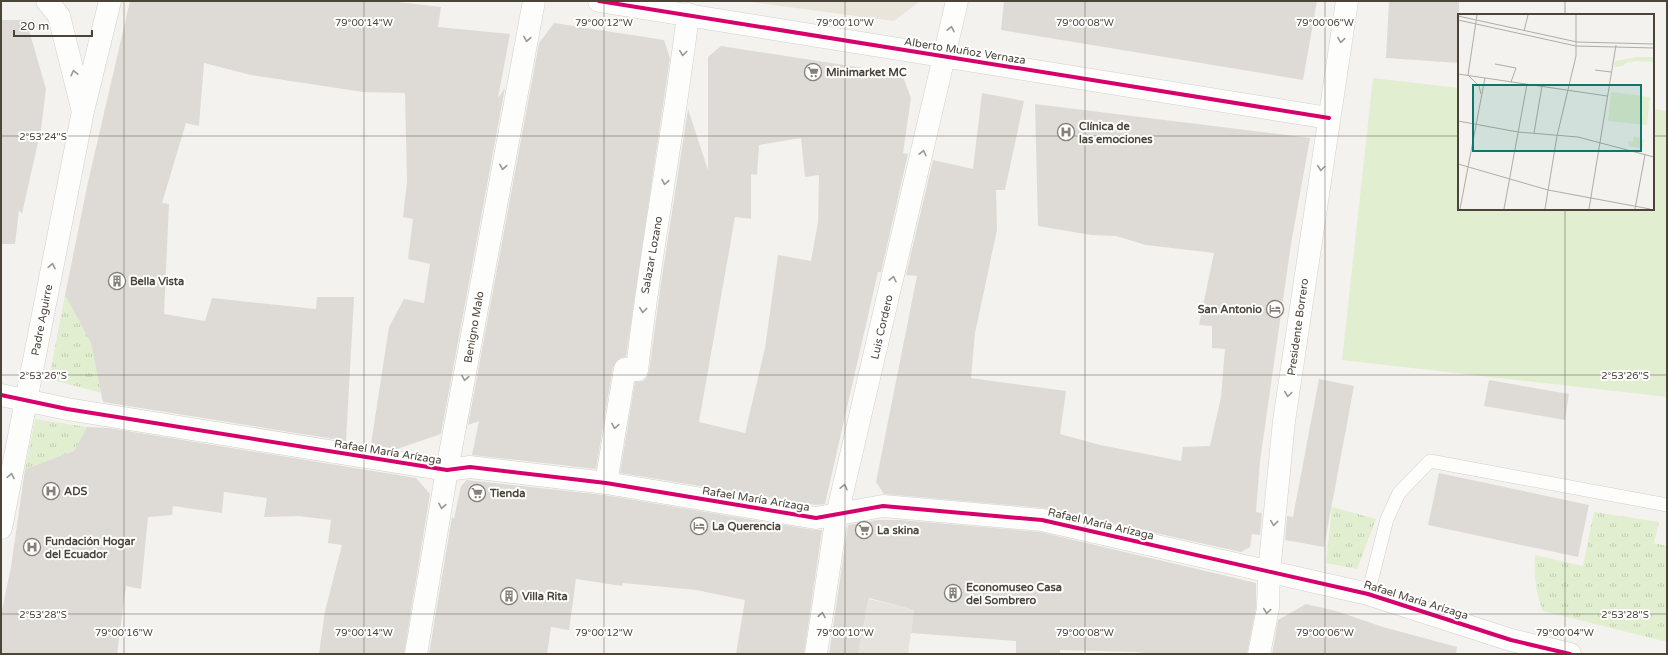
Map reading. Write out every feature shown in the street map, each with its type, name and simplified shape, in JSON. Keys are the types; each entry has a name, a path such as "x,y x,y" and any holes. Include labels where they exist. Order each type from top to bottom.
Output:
{"street":[{"name":"Padre Aguirre","path":"47,1 59,16 83,111"},
{"name":"Padre Aguirre","path":"1,528 83,111 110,1"},
{"name":"Benigno Malo","path":"416,654 447,470 534,1"},
{"name":"Alberto Muñoz Vernaza","path":"599,1 688,14 945,58 1329,118"},
{"name":"Luis Cordero","path":"816,654 837,515 958,1"},
{"name":"Presidente Borrero","path":"1259,654 1268,608 1269,572 1284,421 1347,1"},
{"name":"Salazar Lozano","path":"606,483 624,369 637,370 644,301 678,100 688,14"},
{"name":"Rafael María Arízaga","path":"1,395 66,409 447,470 470,467 606,483 816,518 883,506 1042,520 1368,594 1511,640 1570,654"}],"lane":[{"path":"1368,594 1387,519 1400,493 1430,461 1667,505"}],"shaded area":[{"path":"743,1 920,1 894,21"},
{"path":"869,599 914,610 908,654 858,654"}],"green space":[{"path":"1373,78 1458,88 1458,210 1654,210 1654,109 1667,111 1667,397 1342,360"},
{"path":"65,295 91,343 102,393 49,379"},
{"path":"35,419 87,427 74,451 25,469"},
{"path":"1332,507 1376,519 1357,569 1326,563"},
{"path":"1594,512 1659,522 1654,543 1667,546 1667,642 1543,611 1538,597 1536,583 1535,555 1583,566"}],"building":[{"path":"130,1 389,1 441,7 438,27 510,34 498,98 505,88 441,434 397,449 351,442 371,444 389,327 404,299 424,303 430,264 408,259 413,219 403,217 407,181 405,93 363,92 251,75 204,63 199,126 186,123 162,203 169,204 164,314 205,321 212,298 316,309 317,297 354,297 346,441 103,402 91,343 65,295 88,182"},
{"path":"1004,1 1317,1 1303,80 1001,30"},
{"path":"1389,1 1459,1 1458,63 1386,58"},
{"path":"1,20 26,20 46,89 41,129 22,214 19,210 15,244 1,244"},
{"path":"554,23 664,40 670,58 626,357 620,358 613,367 596,469 472,455 479,421 468,425 539,43"},
{"path":"721,46 902,74 911,98 903,153 908,154 881,272 878,272 825,504 816,505 620,473 635,382 643,381 647,377 649,371 688,109 708,170 708,57","holes":["801,138 805,177 819,175 818,222 811,261 778,255 765,348 745,433 699,422 735,217 751,219 751,174 757,175 759,145"]},
{"path":"982,93 1024,101 1005,190 996,190 997,230 975,333 971,378 1066,391 1060,434 1100,445 1181,461 1183,447 1210,446 1221,397 1225,349 1212,348 1212,326 1199,325 1214,253 1146,245 1116,236 1091,235 1038,226 1035,104 1310,138 1291,244 1260,461 1256,512 1262,513 1260,535 1252,534 1250,547 1241,552 1043,508 884,494 876,482 917,276 906,275 933,160 973,169"},
{"path":"1319,379 1354,386 1324,547 1285,540 1287,516 1293,517"},
{"path":"1489,380 1569,394 1565,420 1484,406"},
{"path":"87,427 109,428 416,478 430,494 404,654 319,654 325,611 342,545 328,543 331,520 299,516 264,517 267,498 224,492 222,513 173,506 172,515 148,517 141,589 126,586 117,654 1,654 1,615 11,567 25,469 74,451"},
{"path":"1439,473 1589,505 1578,557 1428,525"},
{"path":"467,480 604,495 814,530 822,530 804,654 736,654 745,600 696,590 623,583 622,586 576,579 569,630 551,627 547,654 429,654 452,517 454,519 461,486"},
{"path":"877,520 901,520 1040,532 1256,583 1256,607 1247,654 1152,654 1136,652 1060,650 1060,654 1016,654 1016,641 911,633 914,610 869,598 858,654 829,654 848,525"},
{"path":"1306,604 1336,611 1383,627 1457,647 1456,654 1272,654 1278,620"}],"cycle path":[{"path":"599,1 1329,118"},
{"path":"1,395 67,409 447,470 470,467 606,483 816,518 883,506 1042,520 1368,594 1511,640 1570,654"}],"place":[{"name":"Minimarket MC","path":"813,72"},
{"name":"Clínica de las emociones","path":"1066,132"},
{"name":"Bella Vista","path":"117,281"},
{"name":"San Antonio","path":"1275,309"},
{"name":"ADS","path":"51,491"},
{"name":"Tienda","path":"477,493"},
{"name":"La Querencia","path":"699,526"},
{"name":"La skina","path":"864,530"},
{"name":"Fundación Hogar del Ecuador","path":"32,547"},
{"name":"Economuseo Casa del Sombrero","path":"953,593"},
{"name":"Villa Rita","path":"509,596"}]}
